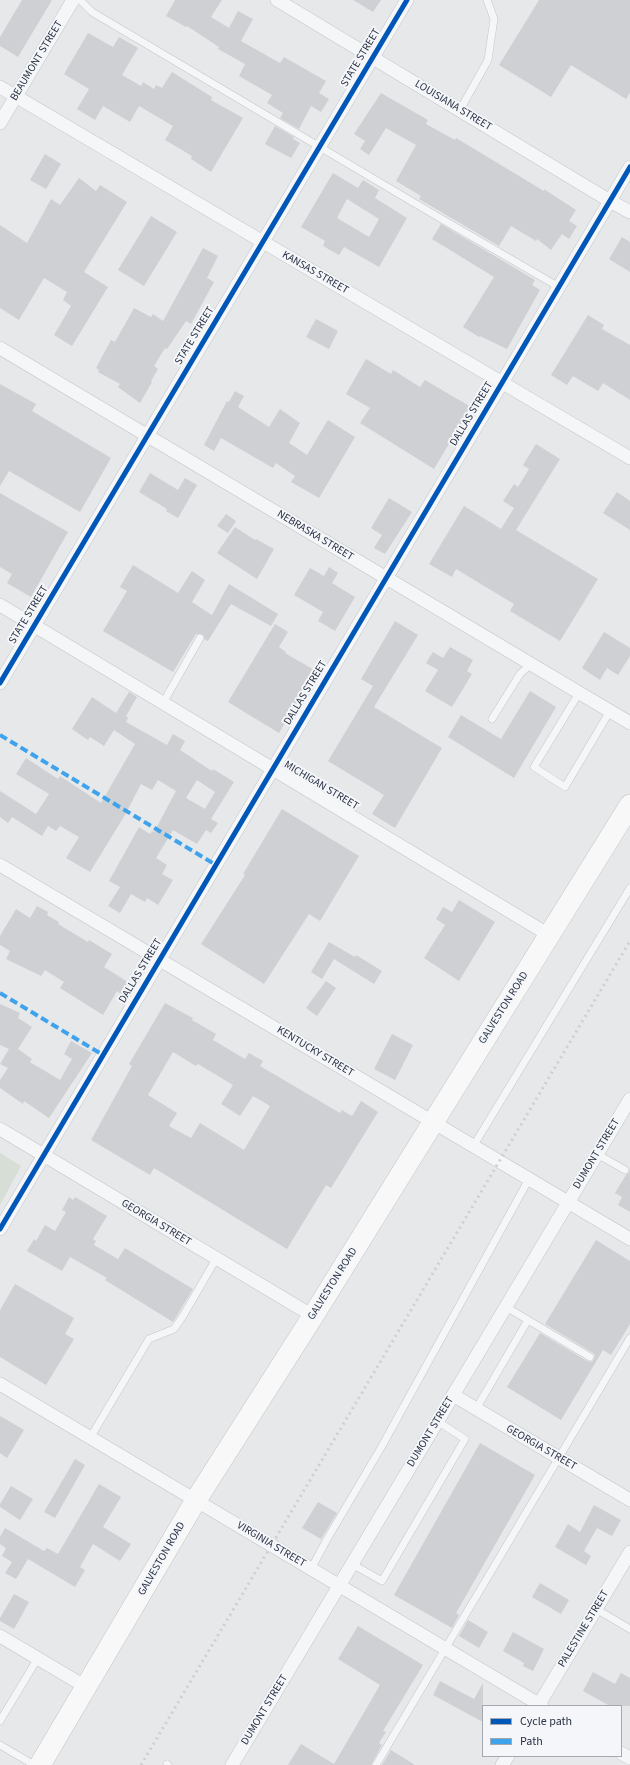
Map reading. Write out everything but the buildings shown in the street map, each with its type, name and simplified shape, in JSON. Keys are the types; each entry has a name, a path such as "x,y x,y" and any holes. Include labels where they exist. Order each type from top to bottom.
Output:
{"main road":[{"name":"GALVESTON ROAD","path":"40,1765 196,1500 313,1316 630,805"}],"street":[{"name":"BEAUMONT STREET","path":"0,123 73,0"},
{"name":"LOUISIANA STREET","path":"277,0 630,212"},
{"name":"STATE STREET","path":"0,683 407,0"},
{"name":"KANSAS STREET","path":"0,87 630,458"},
{"name":"DALLAS STREET","path":"0,1228 630,167"},
{"name":"NEBRASKA STREET","path":"0,348 630,723"},
{"name":"MICHIGAN STREET","path":"0,605 549,935"},
{"name":"KENTUCKY STREET","path":"0,865 630,1239"},
{"name":"DUMONT STREET","path":"232,1765 630,1099"},
{"name":"GEORGIA STREET","path":"0,1129 313,1316"},
{"name":"VIRGINIA STREET","path":"0,1384 539,1705"},
{"name":"GEORGIA STREET","path":"453,1396 630,1500"},
{"name":"PALESTINE STREET","path":"539,1705 630,1552"},
{"path":"0,1636 86,1687"}],"lane":[{"path":"80,0 92,12 559,287"},
{"path":"460,110 488,60 494,19 487,0"},
{"path":"163,703 200,638"},
{"path":"492,720 520,674 531,664"},
{"path":"579,692 534,767 565,787 610,711"},
{"path":"474,1146 630,888"},
{"path":"597,1154 625,1170"},
{"path":"311,1569 382,1446 529,1178"},
{"path":"90,1438 149,1339 174,1329 216,1259"},
{"path":"506,1307 590,1357"},
{"path":"476,1409 528,1320"},
{"path":"376,1765 630,1338"},
{"path":"352,1564 382,1581 465,1439 437,1421"},
{"path":"596,1609 630,1629"},
{"path":"0,1721 38,1658"},
{"path":"0,1745 34,1765"}],"shaded area":[{"path":"0,1153 21,1166 0,1205"}],"railway":[{"path":"141,1765 630,941"}],"marked path":[{"path":"0,735 216,865"},
{"path":"0,993 103,1055"}],"cycle path":[{"path":"0,683 407,0"},
{"path":"0,1229 630,167"}]}
